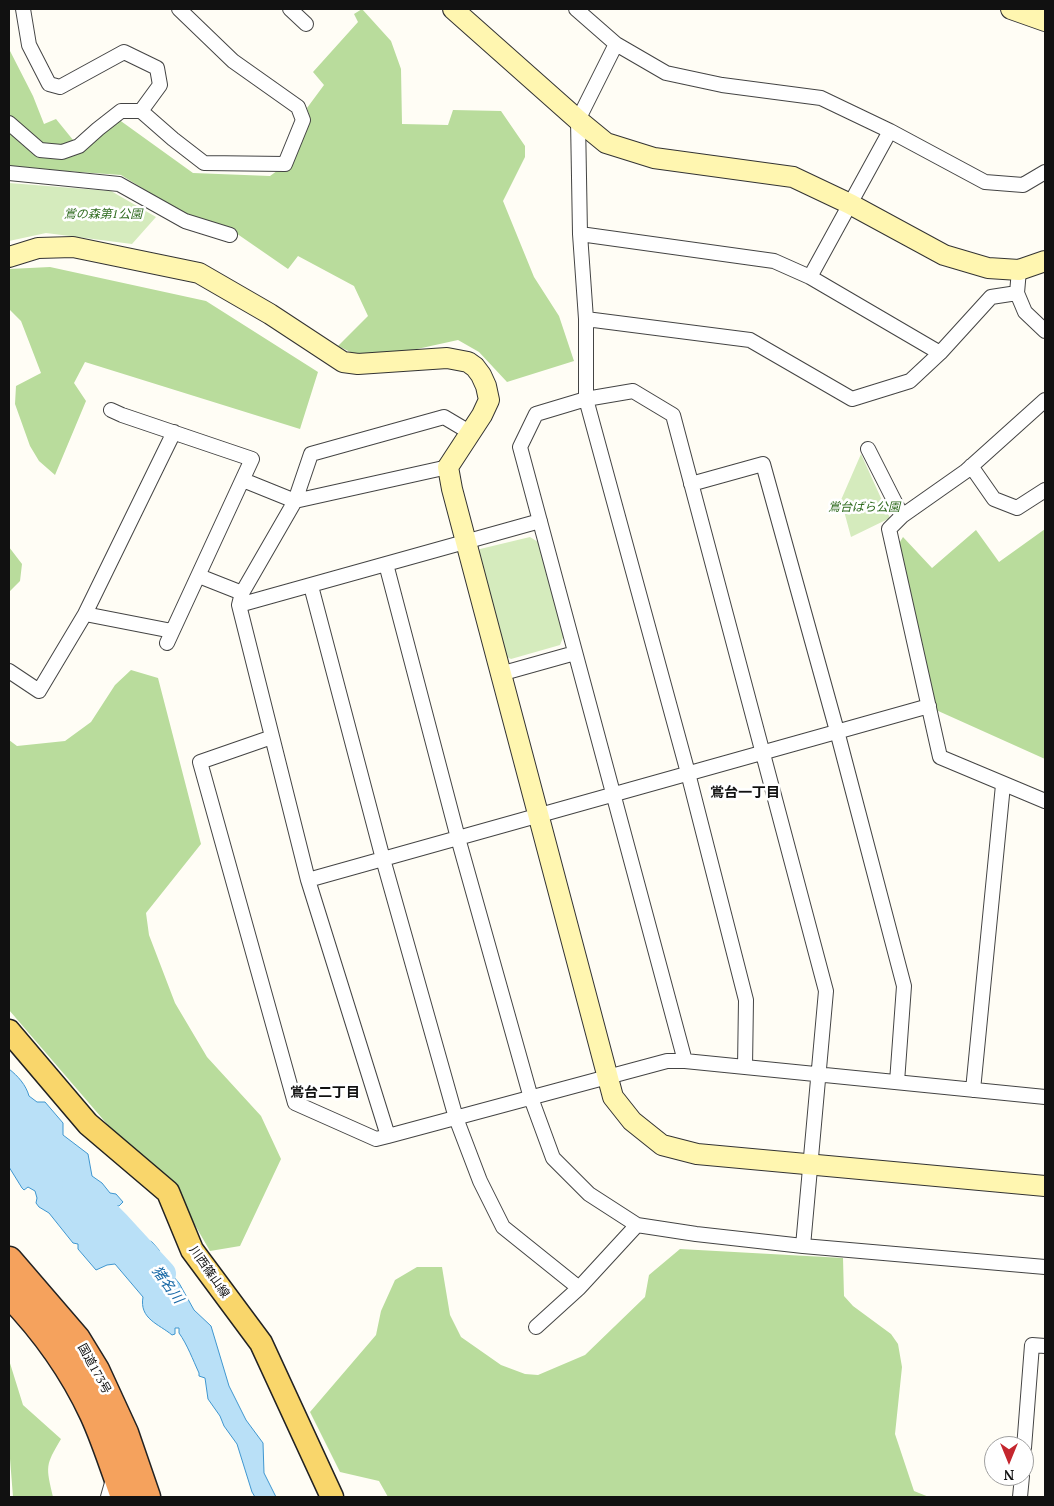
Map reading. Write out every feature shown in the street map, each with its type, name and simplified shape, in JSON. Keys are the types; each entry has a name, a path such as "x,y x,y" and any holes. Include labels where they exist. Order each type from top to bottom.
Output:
{"highway":[{"name":"国道173号","path":"9,1260 77,1339 96,1370 125,1433 147,1497"},
{"name":"国道173号","path":"9,1294 42,1331 79,1387 93,1415 112,1485 124,1497"}],"main road":[{"name":"川西篠山線","path":"9,1030 88,1124 168,1192 192,1250 261,1343 332,1497"}],"street":[{"path":"9,123 40,150 62,152 79,146 121,111 142,111 173,139 204,163 285,164 303,120 298,107 232,61 179,9"},
{"path":"290,9 306,24"},
{"path":"453,9 578,120 606,142 654,158 793,177 850,204 944,255 988,268 1019,270 1045,261"},
{"path":"576,9 616,44 666,73 722,85 820,98 985,182 1023,185 1045,172"},
{"path":"1011,9 1045,21"},
{"path":"25,10 29,45 48,84 60,87 124,52 157,68 160,85 142,111"},
{"path":"616,44 578,120 580,234 586,319 586,399 688,773 746,1000 744,1067"},
{"path":"810,277 890,132"},
{"path":"9,173 119,184 185,221 230,235"},
{"path":"580,234 774,262 810,277 940,353"},
{"path":"9,257 38,248 74,247 199,273 270,314 343,362 358,364 447,358 468,362 475,367 486,386 489,400 482,415 448,467 452,489 613,1097 632,1121 662,1144 697,1154 1045,1186"},
{"path":"1019,270 1018,293 1025,312 1045,331"},
{"path":"586,319 750,340 852,399 910,381 940,353 991,297 1018,293"},
{"path":"685,1061 520,447 536,414 586,399 633,391 673,415 826,991 803,1246"},
{"path":"1044,406 971,466 902,516 889,529 940,757 1045,801"},
{"path":"84,614 170,637 252,459 111,410"},
{"path":"388,1136 308,880 272,737 241,599 295,501 312,454 444,417 470,432"},
{"path":"9,671 39,691 84,614 174,432"},
{"path":"868,449 902,516"},
{"path":"691,484 763,464 837,732 904,986 897,1082"},
{"path":"971,466 994,499 1018,508 1045,490"},
{"path":"243,480 295,501 448,467"},
{"path":"199,576 241,599 311,586 540,521"},
{"path":"386,564 458,838 531,1098 553,1158 589,1194 636,1225 803,1246 1045,1267"},
{"path":"311,586 383,859 456,1118 480,1181 503,1227 579,1288"},
{"path":"500,674 575,653"},
{"path":"308,880 928,706"},
{"path":"272,737 200,762 295,1103 376,1139 667,1061 685,1061 1045,1097"},
{"path":"973,1090 1004,785"},
{"path":"536,1327 579,1288 636,1225"},
{"path":"1025,1436 1032,1345 1045,1346"}],"green space":[{"path":"362,9 391,41 401,69 402,124 448,125 453,110 501,111 525,146 525,157 503,201 534,277 559,316 574,361 507,382 479,352 458,340 367,360 338,346 368,316 354,286 298,256 288,269 233,231 184,214 121,175 9,167 9,49 33,96 44,124 56,119 82,151 118,119 193,173 270,176 292,160 310,118 307,108 324,85 313,72 358,22 354,14"},
{"name":"鴬の森第1公園","path":"9,183 111,191 156,217 132,244 46,233 9,241"},
{"path":"50,267 206,301 318,372 300,429 85,362 74,383 86,401 55,475 39,461 30,446 15,404 16,386 41,373 21,321 9,309 9,269"},
{"name":"鴬台ばら公園","path":"861,454 890,518 851,537 841,500"},
{"path":"1045,529 1045,759 936,710 898,545 903,537 932,568 976,530 999,562"},
{"path":"530,537 538,542 564,635 560,645 511,659 505,656 478,555 480,549"},
{"path":"9,547 22,564 20,581 9,592"},
{"path":"131,670 158,678 201,844 146,913 149,935 175,1003 207,1057 261,1116 281,1159 240,1246 210,1251 166,1175 113,1131 9,1010 9,740 17,746 65,741 91,722 115,685"},
{"path":"680,1249 843,1258 844,1296 853,1306 891,1334 898,1344 902,1367 895,1434 914,1491 929,1497 388,1497 379,1481 340,1472 310,1412 376,1335 381,1311 395,1280 417,1267 442,1267 450,1315 461,1337 501,1365 525,1374 538,1375 585,1355 645,1297 649,1275"},
{"path":"9,1360 23,1405 61,1439 48,1466 53,1497 13,1497 9,1446"}],"water":[{"path":"9,1069 21,1081 29,1096 37,1102 45,1102 63,1123 63,1135 88,1154 92,1176 102,1183 110,1193 116,1194 123,1202 119,1206 105,1205 102,1208 102,1212 106,1212 108,1215 104,1219 106,1227 112,1231 124,1230 129,1234 129,1246 131,1248 145,1242 146,1239 152,1242 159,1250 165,1267 179,1283 194,1310 211,1326 229,1386 246,1420 263,1443 264,1473 276,1497 255,1497 252,1492 237,1444 208,1399 205,1378 199,1376 190,1352 179,1333 179,1328 175,1328 175,1334 172,1335 151,1320 144,1311 143,1297 115,1264 96,1270 78,1249 78,1244 73,1243 49,1213 39,1207 36,1203 35,1191 28,1187 24,1190 22,1188 9,1167"}],"waterway":[{"name":"猪名川","path":"76,1184 162,1274"}],"district":[{"name":"鴬台一丁目","path":"745,793"},
{"name":"鴬台二丁目","path":"325,1093"}]}
